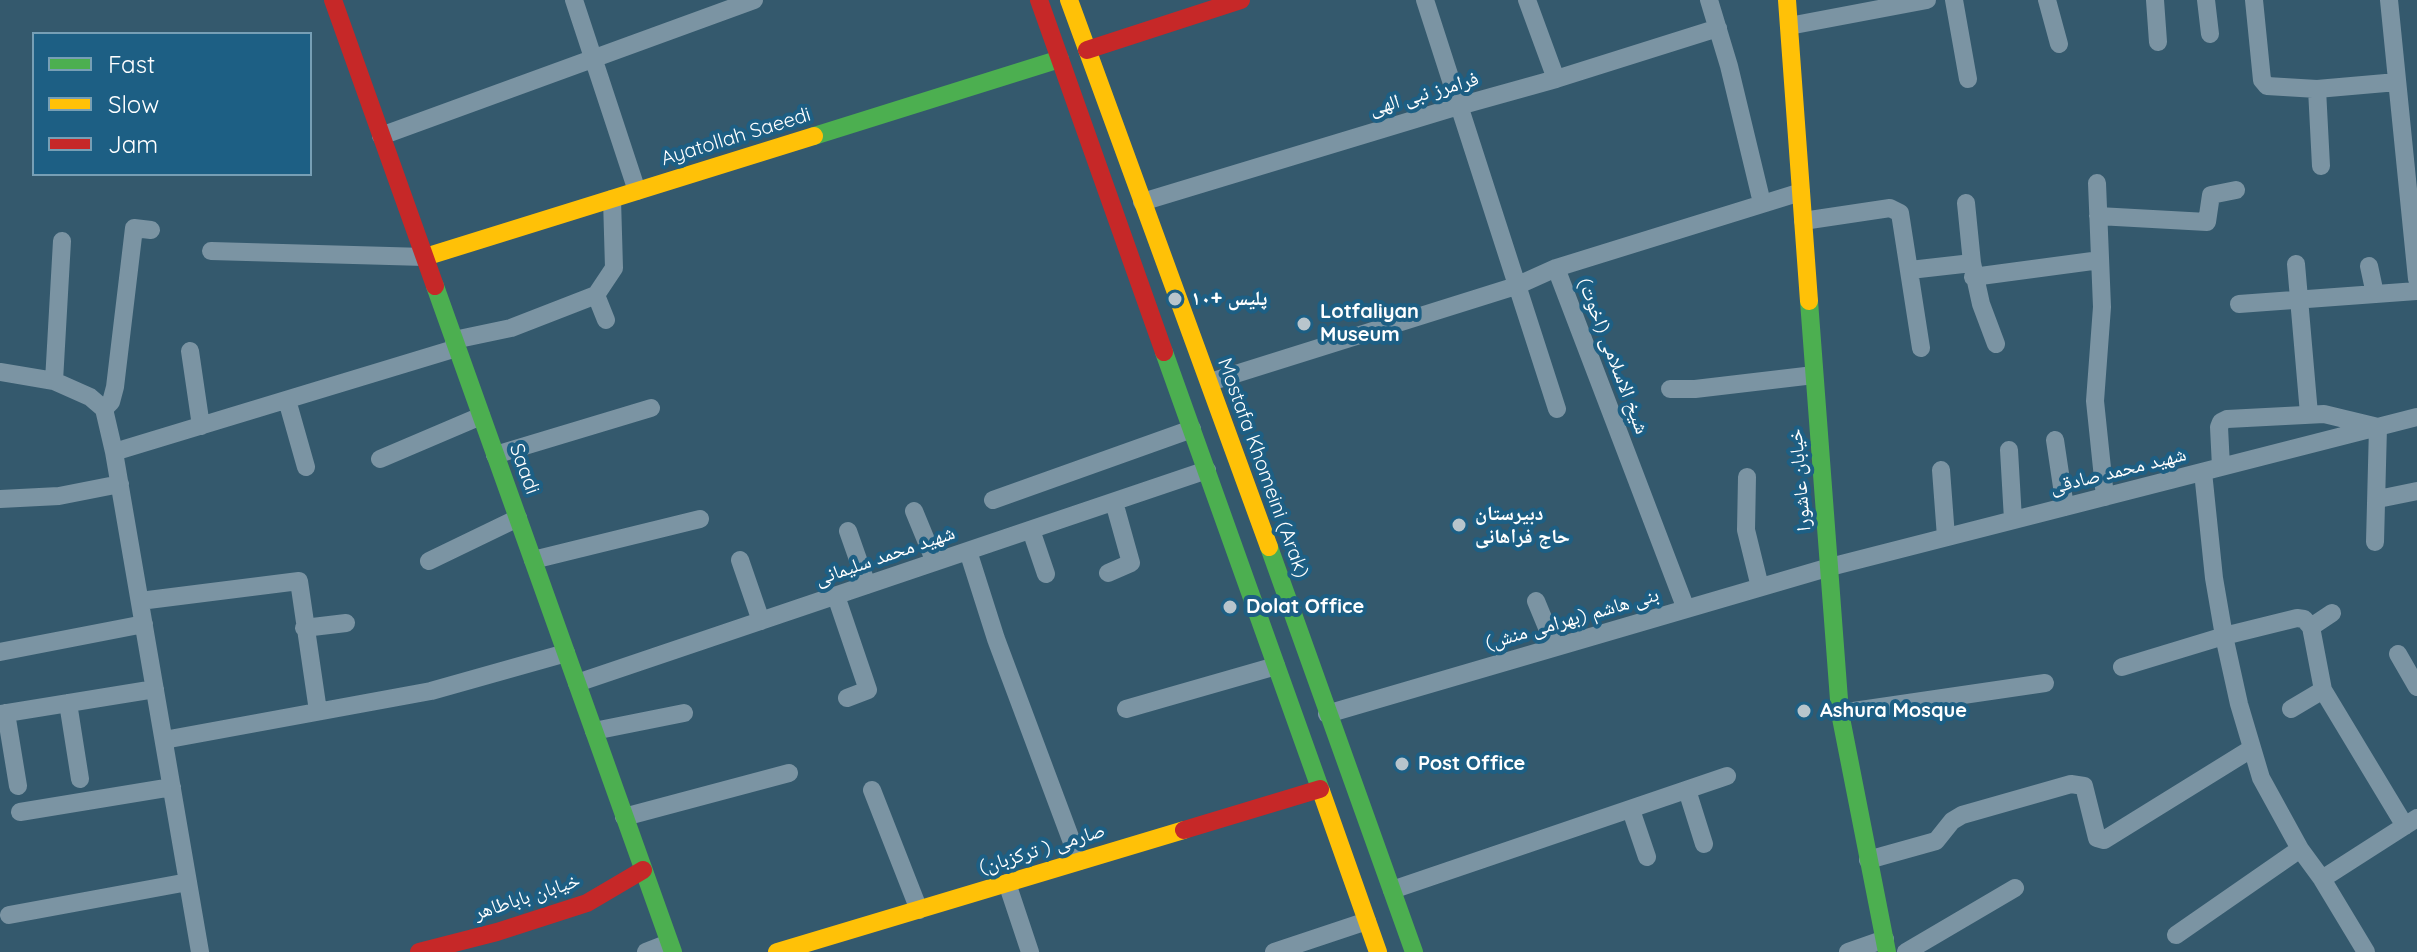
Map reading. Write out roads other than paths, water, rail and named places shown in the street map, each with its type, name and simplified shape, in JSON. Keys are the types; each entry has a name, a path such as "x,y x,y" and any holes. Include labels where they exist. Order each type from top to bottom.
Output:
{"main road":[{"name":"Saadi","path":"333,0 671,947"},
{"path":"1039,0 1378,952"},
{"name":"Mostafa Khomeini (Arak)","path":"1069,0 1210,382 1414,952"},
{"path":"1087,50 1241,0"},
{"name":"خیابان عاشورا","path":"1787,0 1840,713 1886,945"},
{"name":"Ayatollah Saeedi","path":"425,257 1060,59"},
{"name":"صارمی ( ترکزبان)","path":"777,952 1320,789"},
{"name":"خیابان باباطاهر","path":"419,952 497,932 587,903 643,870"}],"street":[{"path":"574,0 637,191"},
{"path":"381,136 754,0"},
{"path":"1425,0 1557,409"},
{"path":"1527,0 1556,79"},
{"path":"1709,0 1762,203"},
{"path":"1789,26 1926,0"},
{"path":"1954,0 1968,79"},
{"path":"2047,0 2059,44"},
{"path":"2155,0 2158,42"},
{"path":"2206,0 2210,34"},
{"path":"2254,0 2262,80 2267,86 2317,89 2397,82"},
{"path":"2389,0 2397,82 2411,158 2417,276"},
{"name":"فرامرز نبی الهی","path":"1142,202 1718,28"},
{"path":"2317,89 2321,166"},
{"path":"2097,183 2102,307 2095,401 2105,497"},
{"path":"2098,216 2207,222 2211,195 2236,190"},
{"name":"شیخ الاسلامی (اخوت)","path":"1686,609 1556,268 1801,192"},
{"path":"114,452 511,328 596,295 614,268 612,199"},
{"path":"1966,203 1972,270 1996,344"},
{"path":"1803,221 1890,208 1900,213 1921,348"},
{"path":"104,409 111,402 115,387 134,228 151,230"},
{"path":"54,381 62,241"},
{"path":"211,251 425,257"},
{"path":"1910,270 1972,270 2100,260"},
{"path":"2296,264 2309,414"},
{"path":"2369,266 2375,294"},
{"path":"1210,382 1516,286 1556,268"},
{"path":"2239,304 2417,291"},
{"path":"596,295 606,320"},
{"path":"190,351 201,426"},
{"path":"0,372 54,381 90,397 104,409 120,484 200,952"},
{"path":"1670,389 1695,389 1814,375"},
{"path":"287,400 306,467"},
{"path":"495,455 651,408"},
{"path":"2366,952 2300,849 2261,778 2251,749 2224,636 2214,578 2212,469 2221,422 2227,419 2333,414 2378,427 2375,542"},
{"path":"380,459 481,416"},
{"name":"شهید محمد صادقی","path":"1830,567 2417,417"},
{"path":"993,500 1192,429"},
{"path":"2055,440 2065,507"},
{"path":"2009,450 2013,520"},
{"name":"شهید محمد سلیمانی","path":"577,683 1207,470"},
{"path":"1941,470 1946,537"},
{"path":"1747,477 1746,530 1760,587"},
{"path":"0,499 59,496 120,484"},
{"path":"2378,499 2417,491"},
{"path":"1108,573 1131,563 1114,502"},
{"path":"914,511 935,562"},
{"path":"429,561 518,518"},
{"path":"533,560 700,519"},
{"path":"1031,530 1046,574"},
{"path":"848,531 867,585"},
{"path":"968,551 996,639 1079,861"},
{"path":"740,560 761,621"},
{"name":"بنی هاشم (بهرامی منش)","path":"1327,714 1830,567"},
{"path":"140,601 299,581 318,711"},
{"path":"836,596 868,690 847,698"},
{"path":"1536,601 1555,647"},
{"path":"2311,627 2332,613"},
{"path":"2122,667 2224,636 2297,618 2304,619 2311,627 2323,690 2411,822 2322,879"},
{"path":"304,628 346,623"},
{"path":"0,652 144,624"},
{"path":"164,740 431,691 566,653"},
{"path":"2398,654 2417,687"},
{"path":"1126,709 1276,666"},
{"path":"1840,713 2045,683"},
{"path":"18,786 3,713 155,689"},
{"path":"2291,709 2323,690"},
{"path":"68,703 80,779"},
{"path":"594,731 684,713"},
{"path":"1868,860 1936,841 1952,821 1962,815 2071,784 2084,786 2097,838 2104,840 2251,749"},
{"path":"624,817 789,773"},
{"path":"1392,890 1727,776"},
{"path":"20,812 172,787"},
{"path":"872,790 919,910"},
{"path":"1687,790 1704,844"},
{"path":"1631,810 1647,857"},
{"path":"2176,935 2300,849"},
{"path":"9,915 188,882"},
{"path":"1007,883 1030,952"},
{"path":"1906,952 2015,888"},
{"path":"1274,952 1367,921"},
{"path":"1848,952 1886,945"},
{"path":"646,952 671,947"}],"place":[{"name":"پلیس +۱۰","path":"1175,299"},
{"name":"Lotfaliyan Museum","path":"1304,324"},
{"name":"دبیرستان حاج فراهانی","path":"1459,525"},
{"name":"Dolat Office","path":"1230,607"},
{"name":"Ashura Mosque","path":"1804,711"},
{"name":"Post Office","path":"1402,764"}]}
